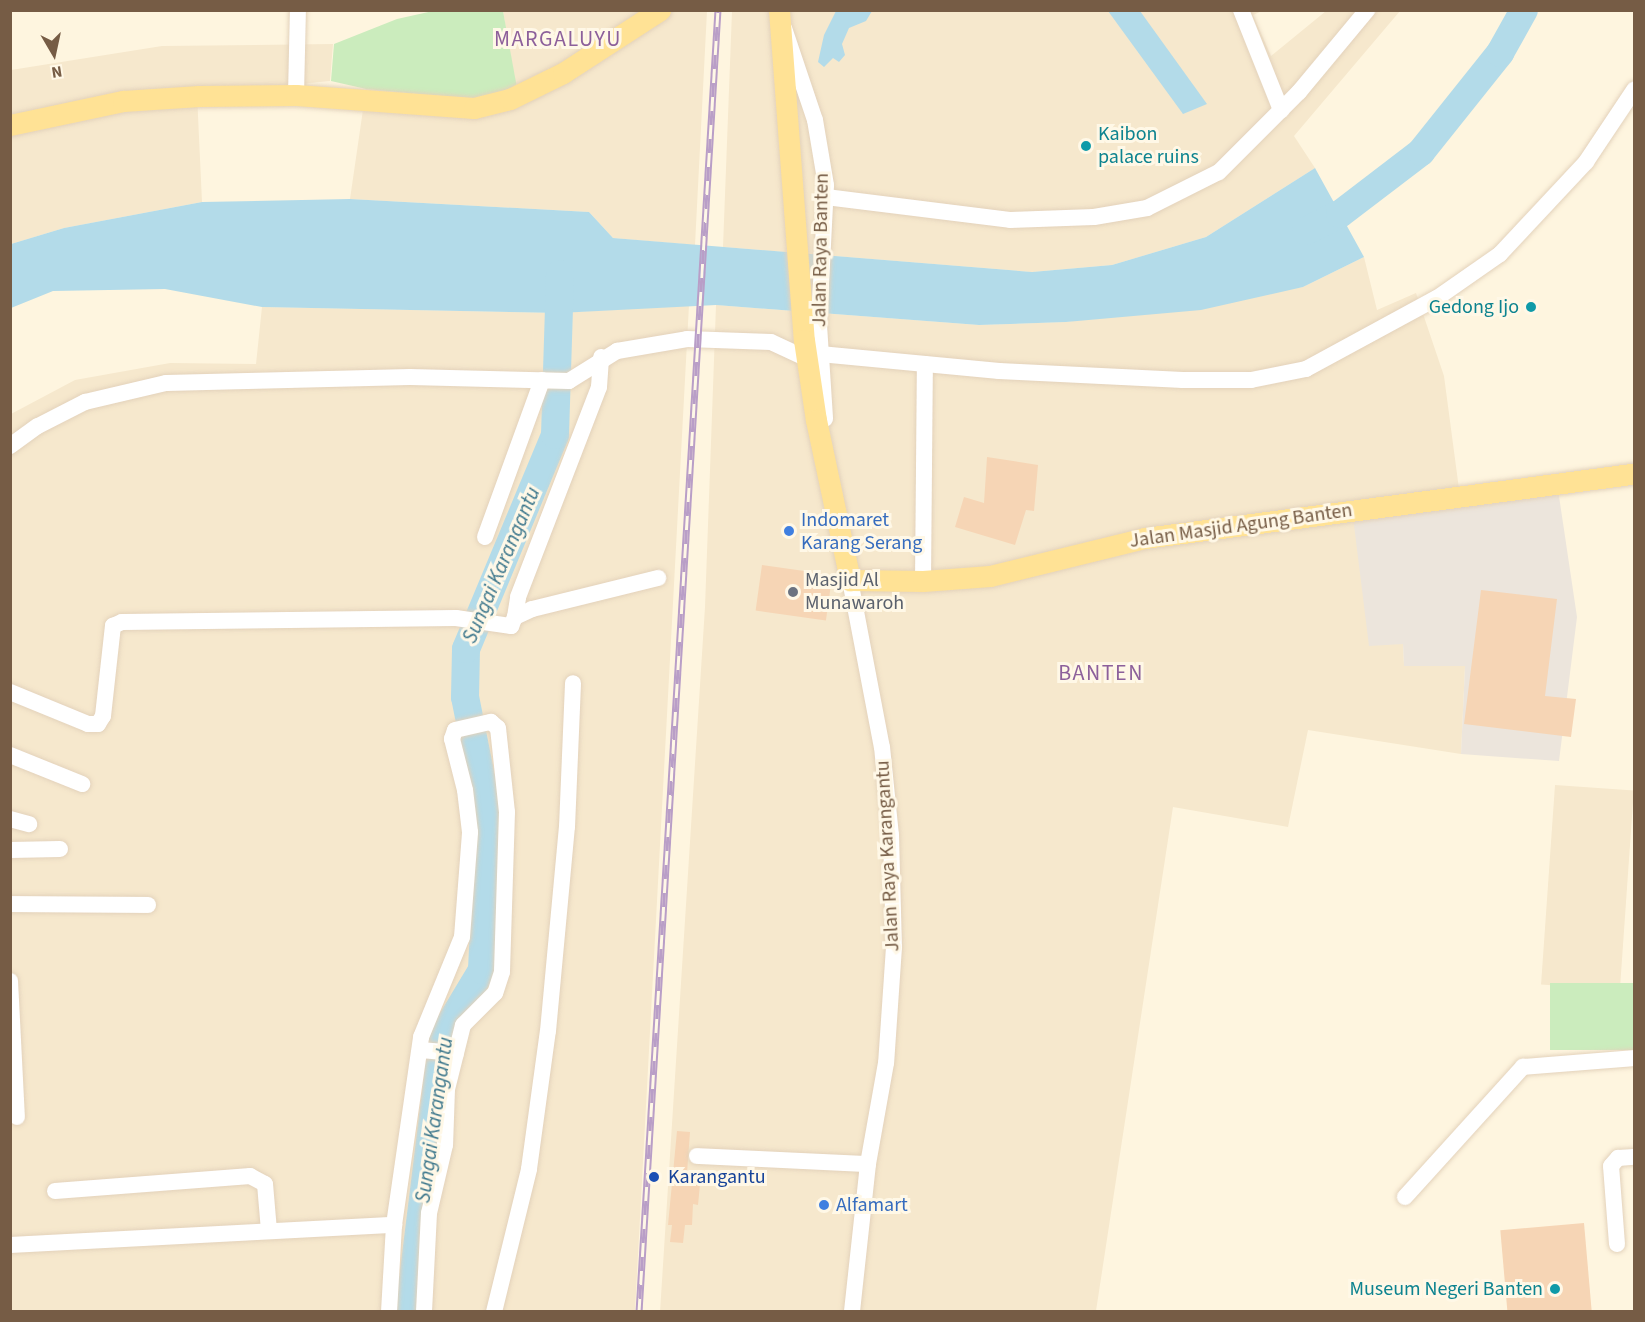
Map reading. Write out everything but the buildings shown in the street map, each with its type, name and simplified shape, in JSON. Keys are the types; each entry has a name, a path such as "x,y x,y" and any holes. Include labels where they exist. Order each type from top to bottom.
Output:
{"main road":[{"path":"10,125 123,101 296,95 400,105 474,108 490,105 563,72 660,10"},
{"name":"Jalan Raya Banten","path":"779,13 795,226"},
{"name":"Jalan Raya Karangantu","path":"795,226 811,324 813,356 833,491 850,580"},
{"name":"Jalan Masjid Agung Banten","path":"850,580 922,581 1014,571 1145,538 1635,474"}],"street":[{"path":"1240,10 1281,110"},
{"path":"826,197 1010,220 1083,218 1147,208 1219,172 1281,110 1367,10"},
{"name":"Jalan Raya Banten","path":"779,13 815,120 826,197 823,243 811,324"},
{"path":"296,95 298,15"},
{"path":"10,446 38,426 85,402 158,384 410,377 569,381 602,357 617,351 698,339 771,342 813,356 999,372 1251,380 1306,369 1437,298 1500,254 1586,162 1635,90"},
{"path":"10,692 88,724 98,724 103,717 113,626 122,622 456,618 512,626 518,597 599,387 602,357"},
{"path":"922,581 925,364"},
{"path":"485,537 544,380"},
{"path":"515,617 532,609 658,578"},
{"name":"Jalan Raya Karangantu","path":"850,580 882,747 892,864 894,947 886,1063 868,1164 852,1311"},
{"path":"494,1311 529,1169 549,1031 567,827 573,682"},
{"path":"389,1311 394,1225 423,1050 424,1024 441,994 462,937 470,832 465,790 452,745 455,730 494,723 498,728 507,812 502,972 495,993 463,1025 452,1053 447,1089 445,1145 429,1213 424,1311"},
{"path":"10,755 82,784"},
{"path":"10,819 29,824"},
{"path":"10,850 60,849"},
{"path":"10,904 148,905"},
{"path":"10,981 17,1117"},
{"path":"423,1050 452,1053"},
{"path":"1405,1197 1523,1067 1635,1058"},
{"path":"697,1156 868,1164"},
{"path":"1617,1244 1611,1166 1618,1158 1635,1157"},
{"path":"55,1191 250,1176 265,1184 268,1231"},
{"path":"10,1245 394,1225"}],"shaded area":[{"path":"503,11 707,11 695,245 613,238 589,212 350,199 366,89 482,100 516,88"},
{"path":"732,11 1262,11 1253,15 1271,56 1326,11 1400,11 1294,136 1315,168 1206,237 1112,265 1032,272 723,247"},
{"path":"333,44 330,81 197,94 202,202 64,228 11,244 11,70 162,46"},
{"path":"1364,257 1377,310 1416,293 1444,376 1459,489 1403,644 1404,665 1465,666 1461,754 1308,730 1288,827 1173,807 1096,1311 660,1312 705,607 716,305 979,325 1066,322 1303,287"},
{"path":"689,305 635,1311 11,1312 11,414 75,380 170,363 256,364 262,307 559,313"},
{"path":"1556,476 1577,617 1559,761 1461,754 1465,666 1404,666 1403,644 1369,646 1351,501"},
{"path":"1555,785 1634,791 1620,990 1541,985"}],"green space":[{"path":"433,11 503,11 517,88 482,100 366,89 331,81 334,44 397,19"},
{"path":"1550,983 1634,983 1634,1050 1550,1050"}],"water":[{"path":"836,11 872,11 866,21 849,28 842,44 845,55 839,62 833,58 824,67 818,62 824,35"},
{"path":"1108,11 1140,11 1207,104 1183,114"},
{"path":"1315,168 1364,257 1303,287 1201,310 1066,322 979,325 716,305 559,313 262,307 165,289 53,291 11,308 11,244 64,228 202,202 350,199 589,212 613,238 1032,272 1112,265 1206,237"}],"waterway":[{"path":"1306,231 1340,214 1421,152 1500,53 1524,10"},
{"name":"Sungai Karangantu","path":"409,1312 443,1035 482,970 489,817 465,697 466,649 555,435 560,274"}],"railway":[{"path":"639,1312 718,10"}],"place":[{"name":"Kaibon palace ruins","path":"1086,146"},
{"name":"Gedong Ijo","path":"1531,307"},
{"name":"Indomaret Karang Serang","path":"789,531"},
{"name":"Masjid Al Munawaroh","path":"793,592"},
{"name":"Karangantu","path":"654,1177"},
{"name":"Alfamart","path":"824,1205"},
{"name":"Museum Negeri Banten","path":"1555,1289"}],"district":[{"name":"MARGALUYU","path":"558,40"},
{"name":"BANTEN","path":"1101,674"}]}
